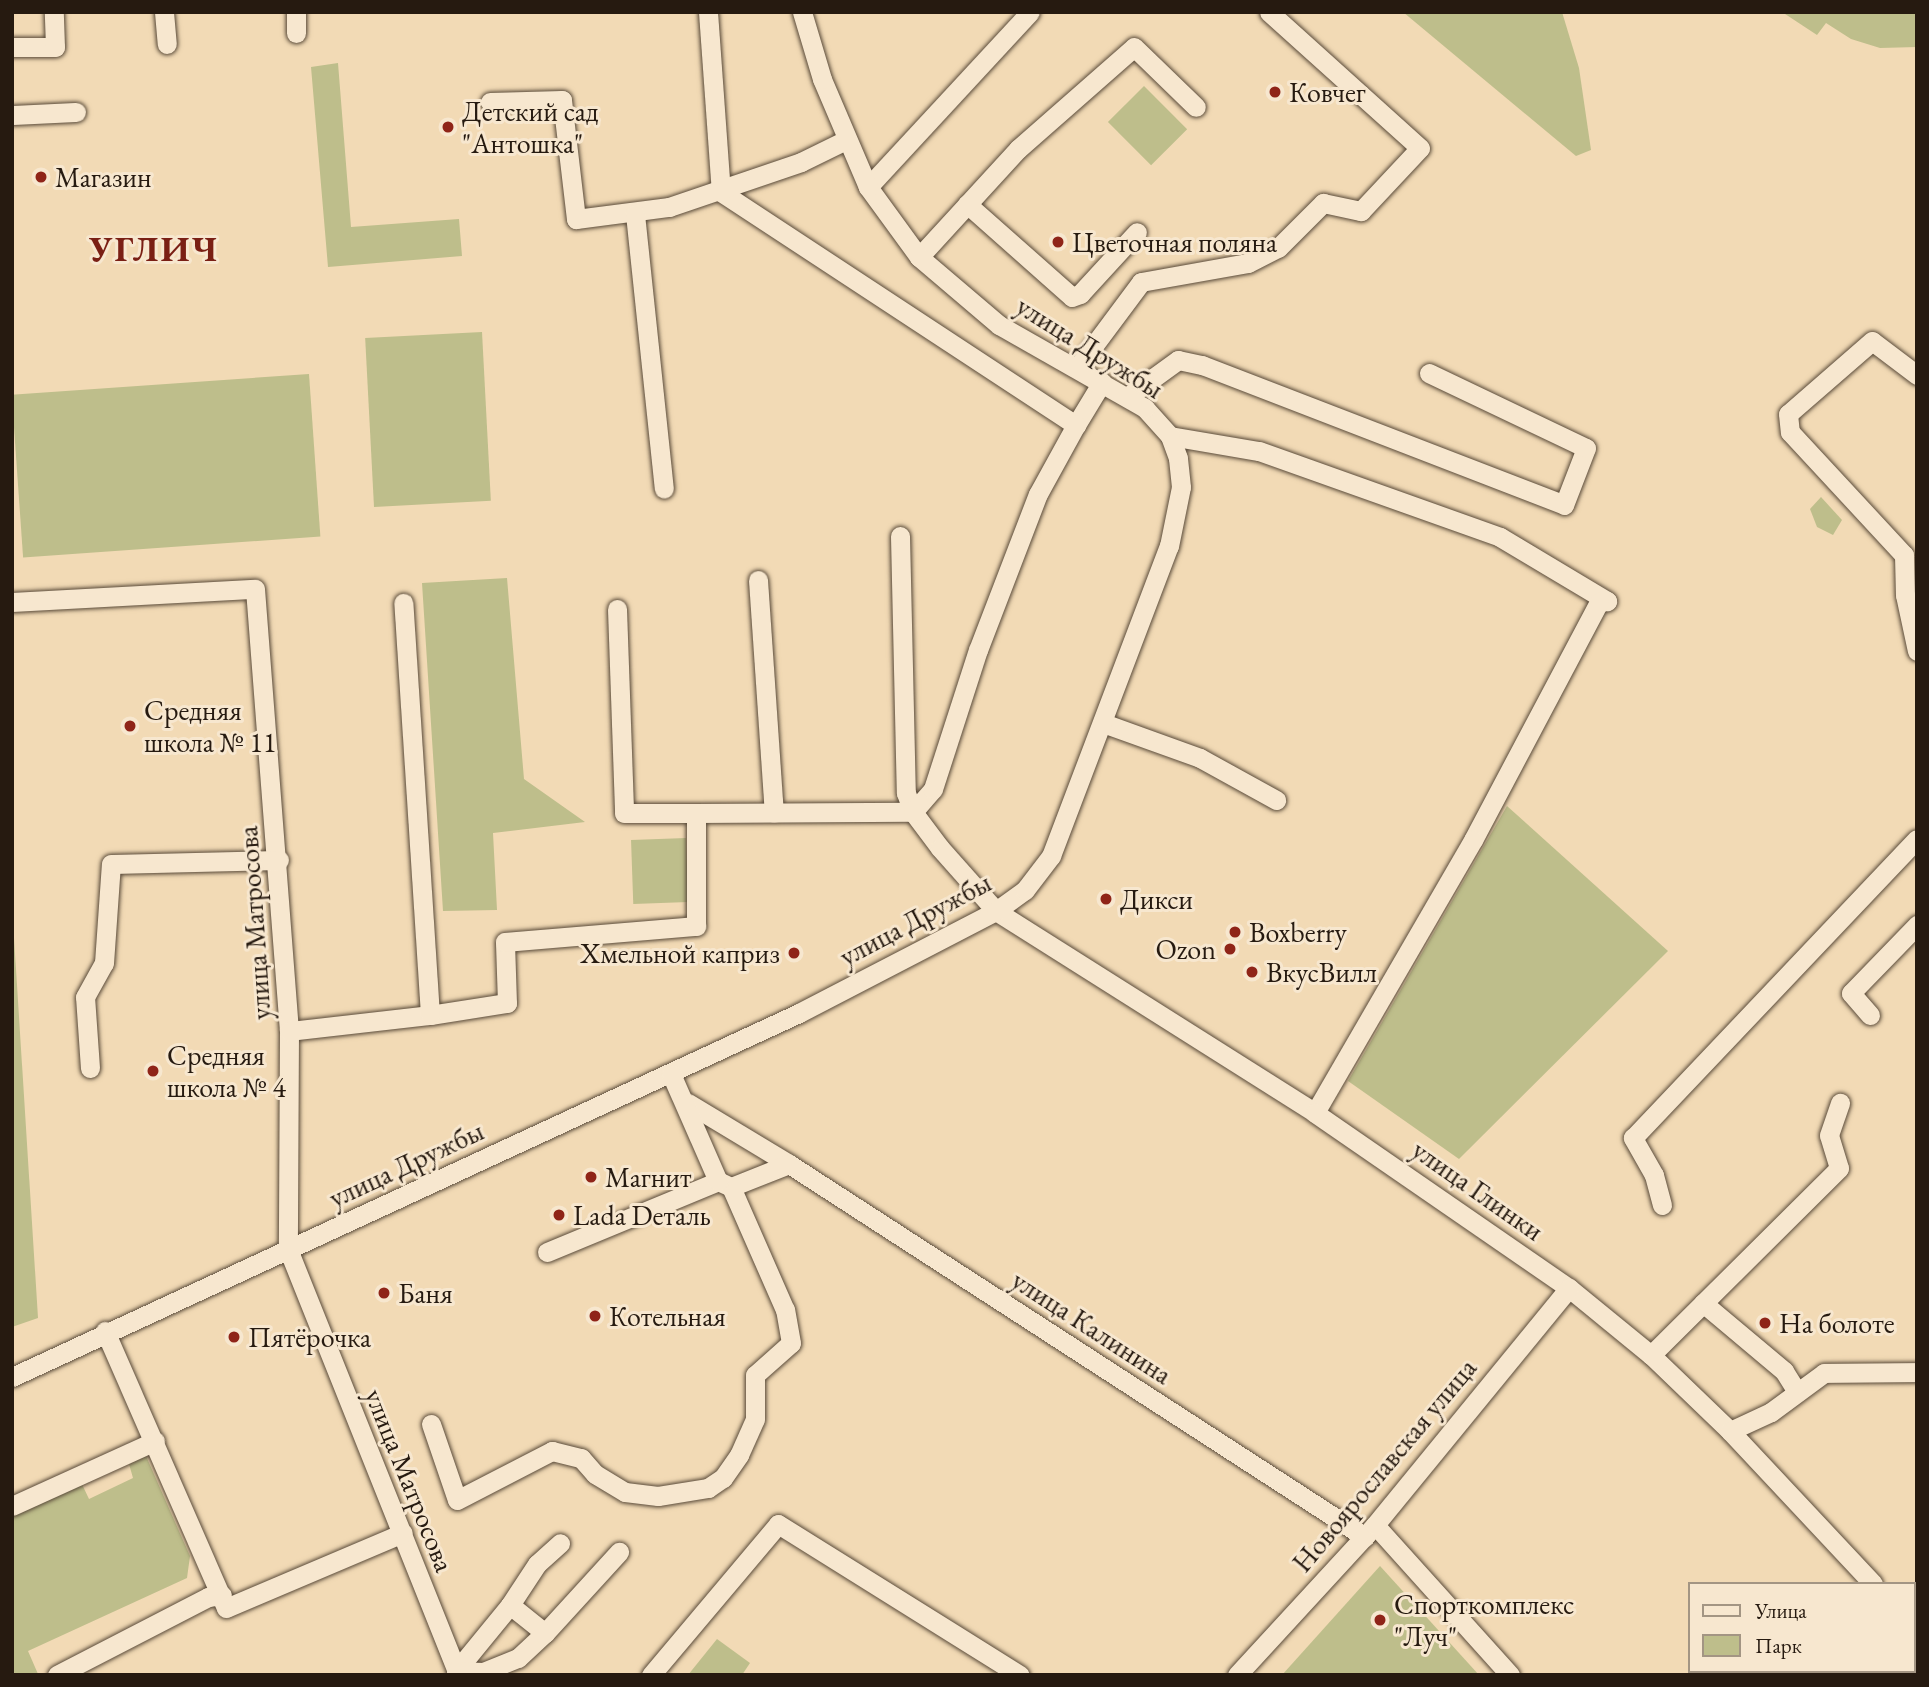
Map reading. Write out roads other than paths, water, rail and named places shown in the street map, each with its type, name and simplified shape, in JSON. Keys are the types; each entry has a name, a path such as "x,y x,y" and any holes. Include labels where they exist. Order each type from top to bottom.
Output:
{"street":[{"path":"12,47 55,47 54,12"},
{"path":"164,12 167,44"},
{"path":"296,12 296,33"},
{"path":"708,12 721,192"},
{"name":"улица Дружбы","path":"12,1377 105,1331 671,1074 996,911 1025,890 1051,856 1103,723 1177,518 1181,487 1170,436 1145,408 999,325 919,257 868,187 846,140 802,12"},
{"path":"868,187 1030,12"},
{"path":"1077,369 1141,282 1248,263 1279,248 1323,203 1361,211 1420,148 1269,12"},
{"path":"919,257 1018,149 1134,47 1196,107"},
{"path":"491,102 562,100 576,219 635,214 721,192 846,140"},
{"path":"12,114 76,112"},
{"path":"721,192 1076,425"},
{"path":"967,204 1072,297 1080,294 1137,232"},
{"path":"635,214 664,488"},
{"path":"1917,375 1872,341 1787,414 1790,432 1904,555 1911,590 1917,651"},
{"path":"1127,397 1178,360 1202,365 1564,505 1586,448 1429,373"},
{"path":"617,609 624,813 913,812 933,789 978,650 1038,494 1102,382"},
{"path":"1170,436 1259,451 1500,537 1607,601 1599,602 1473,840 1315,1113"},
{"path":"900,536 906,793 913,812"},
{"path":"758,580 774,812"},
{"name":"улица Матросова","path":"12,602 255,589 279,860 289,1031 288,1249 457,1673"},
{"path":"404,603 430,1015"},
{"path":"1103,723 1200,758 1276,800"},
{"name":"улица Глинки","path":"913,812 996,911 1315,1113 1569,1288 1651,1356 1730,1432 1871,1582"},
{"path":"289,1031 507,1003 505,942 696,926 696,813"},
{"path":"1662,1205 1654,1175 1633,1138 1917,839"},
{"path":"90,1068 85,997 104,963 111,864 279,860"},
{"path":"1870,1015 1851,993 1917,925"},
{"path":"431,1424 457,1500 552,1451 581,1458 595,1474 625,1492 658,1496 708,1488 723,1478 748,1440 757,1402 755,1375 791,1343 785,1310 688,1103 671,1074"},
{"path":"1651,1356 1839,1168 1829,1135 1840,1102"},
{"name":"улица Калинина","path":"688,1103 1370,1531 1510,1675"},
{"path":"547,1252 725,1184 789,1164"},
{"name":"Новоярославская улица","path":"1237,1675 1370,1531 1569,1288"},
{"path":"1703,1303 1784,1371 1797,1392"},
{"path":"105,1331 226,1608 402,1533"},
{"path":"1730,1432 1771,1412 1825,1373 1917,1372"},
{"path":"12,1506 155,1441"},
{"path":"651,1675 778,1524 1020,1675"},
{"path":"457,1673 510,1605 537,1564 560,1543"},
{"path":"457,1673 483,1672 517,1658 545,1633 619,1552"},
{"path":"57,1675 208,1597 222,1595"},
{"path":"510,1605 545,1633"}],"place":[{"name":"Ковчег","path":"1275,92"},
{"name":"Детский сад \"Антошка\"","path":"448,127"},
{"name":"Магазин","path":"41,177"},
{"name":"Цветочная поляна","path":"1058,242"},
{"name":"Средняя школа № 11","path":"130,726"},
{"name":"Дикси","path":"1106,899"},
{"name":"Boxberry","path":"1235,932"},
{"name":"Ozon","path":"1230,949"},
{"name":"Хмельной каприз","path":"794,953"},
{"name":"ВкусВилл","path":"1252,972"},
{"name":"Средняя школа № 4","path":"153,1071"},
{"name":"Магнит","path":"591,1177"},
{"name":"Lada Dеталь","path":"559,1215"},
{"name":"Баня","path":"384,1293"},
{"name":"Котельная","path":"595,1316"},
{"name":"На болоте","path":"1765,1323"},
{"name":"Пятёрочка","path":"234,1337"},
{"name":"Спорткомплекс \"Луч\"","path":"1380,1620"}],"district":[{"name":"УГЛИЧ","path":"154,249"}]}
